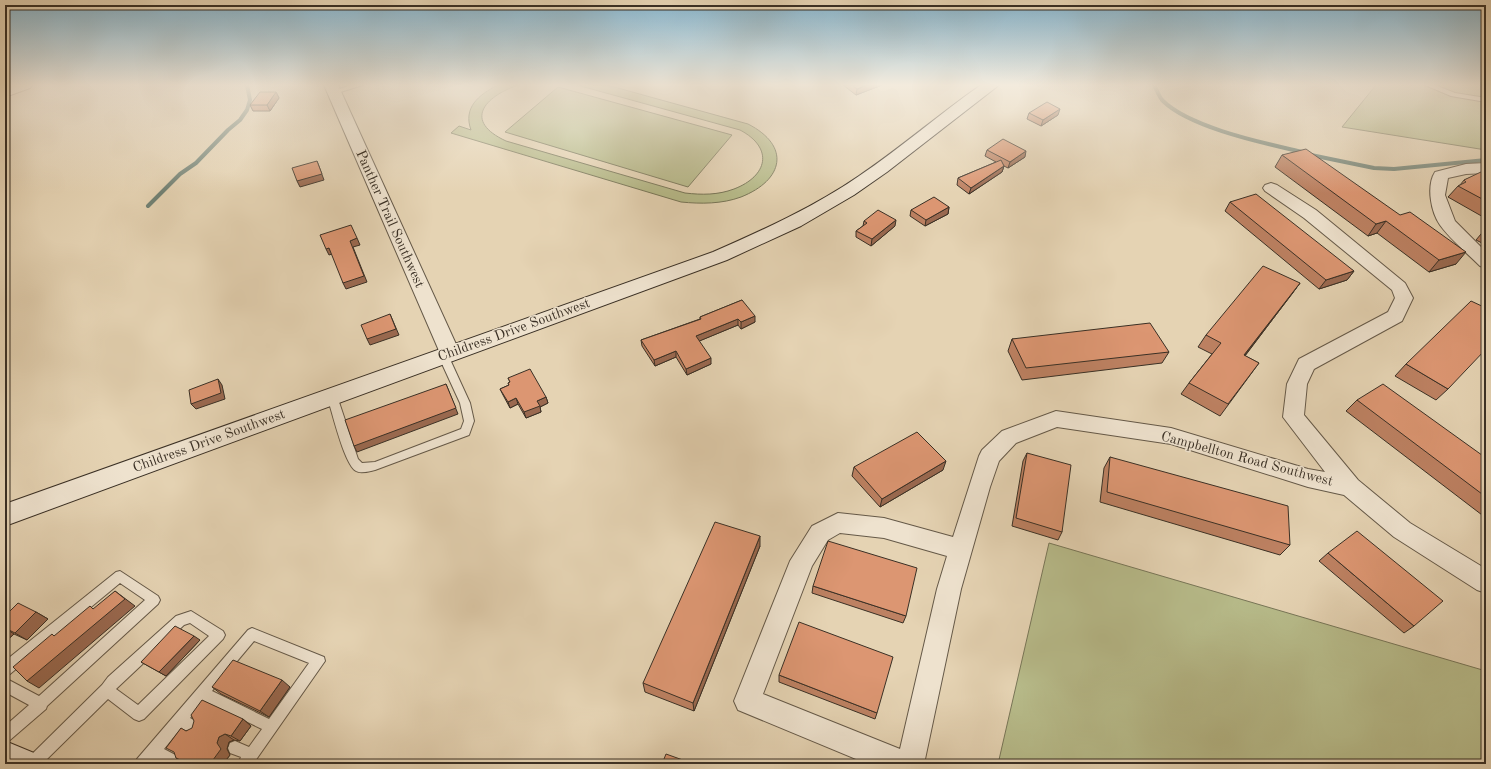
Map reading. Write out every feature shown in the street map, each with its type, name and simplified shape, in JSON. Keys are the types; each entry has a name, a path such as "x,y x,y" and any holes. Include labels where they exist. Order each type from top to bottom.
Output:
{"street":[{"name":"Panther Trail Southwest","path":"346,121 446,354"},
{"name":"Childress Drive Southwest","path":"5,515 720,256 773,233 822,207 865,180 942,121"},
{"path":"1486,168 1466,169 1441,175 1436,195 1447,222 1486,262"},
{"name":"Campbellton Road Southwest","path":"1271,188 1310,214 1399,287 1404,298 1395,316 1306,364 1297,384 1293,417 1350,487 1402,530 1486,582"},
{"name":"Campbellton Road Southwest","path":"910,764 949,589 990,456 1009,437 1056,419 1171,436 1308,478 1350,487"},
{"path":"902,764 747,701 802,561 820,533 838,523 884,528 961,550"},
{"path":"5,756 23,764"}],"lane":[{"path":"332,396 353,461 360,468 375,466 464,432 469,421 465,403 446,354"},
{"path":"5,669 120,576 154,600 5,735"},
{"path":"32,764 108,690 113,682 180,620 191,617 219,635 139,714 108,690"},
{"path":"142,764 252,634 319,661 248,759 235,748"},
{"path":"5,685 41,704"},
{"path":"202,693 272,727"},
{"path":"179,720 195,728"},
{"path":"153,751 178,764"}],"green space":[{"path":"483,121 485,126 506,141 685,193 704,194 728,191 754,177 760,169 762,153 758,145 751,137 740,130 707,121 737,121 748,124 762,133 771,142 776,152 777,162 773,172 766,182 755,190 741,197 711,203 681,202 451,133 459,126 471,130 469,122"},
{"path":"518,121 681,121 732,135 688,187 505,132"},
{"path":"1347,121 1486,121 1486,150 1342,127"},
{"path":"1049,543 1486,671 1486,764 998,764"}],"building":[{"path":"1003,139 1026,151 1010,162 987,150"},
{"path":"1306,149 1400,215 1410,212 1466,252 1439,260 1386,221 1376,224 1282,155"},
{"path":"1001,160 1004,166 971,188 958,178"},
{"path":"317,161 322,174 297,181 292,168"},
{"path":"1483,171 1486,172 1486,201 1458,186 1466,182 1464,180"},
{"path":"1256,194 1354,271 1326,280 1230,202"},
{"path":"934,197 949,207 926,220 911,210"},
{"path":"878,210 896,220 872,239 856,231 867,223 864,221"},
{"path":"351,225 357,238 350,241 364,276 343,283 329,248 326,249 320,235"},
{"path":"1263,266 1300,283 1244,355 1259,363 1228,404 1189,383 1221,343 1206,335"},
{"path":"742,300 755,316 741,322 738,319 696,336 711,358 686,369 676,351 654,360 641,340 701,319 700,317"},
{"path":"1471,301 1486,308 1486,349 1448,389 1406,364"},
{"path":"390,314 396,329 367,339 361,325"},
{"path":"1150,323 1169,352 1026,368 1012,339"},
{"path":"530,369 546,397 537,401 540,406 524,412 516,398 508,402 500,389 509,385 508,383 510,382 508,378"},
{"path":"218,379 221,393 191,404 189,390"},
{"path":"446,384 456,408 354,446 345,420"},
{"path":"1383,384 1486,458 1486,497 1357,400"},
{"path":"917,432 946,461 882,499 854,467"},
{"path":"1027,453 1071,465 1062,532 1016,518"},
{"path":"1110,457 1288,506 1290,545 1107,492"},
{"path":"715,522 760,536 693,703 643,683"},
{"path":"1357,531 1443,601 1414,626 1328,553"},
{"path":"828,541 917,568 906,616 813,586"},
{"path":"115,591 125,599 27,681 13,667 52,634 54,636 90,606 93,609"},
{"path":"18,603 36,612 15,633 5,628 5,616"},
{"path":"799,622 893,657 877,713 779,675"},
{"path":"175,626 194,636 159,672 141,662"},
{"path":"233,660 282,680 260,711 212,687"},
{"path":"202,700 243,719 231,736 225,734 219,737 217,743 221,749 210,764 189,764 176,758 174,752 166,748 181,728 186,731 192,728 194,721 191,715"},
{"path":"666,754 694,764 662,764"},
{"path":"523,760 534,764 520,764"}],"waterway":[{"path":"148,206 180,174 196,163 239,121"},
{"path":"1195,121 1209,127 1249,139 1302,152"},
{"path":"1311,155 1374,168 1394,169 1486,160"}]}
